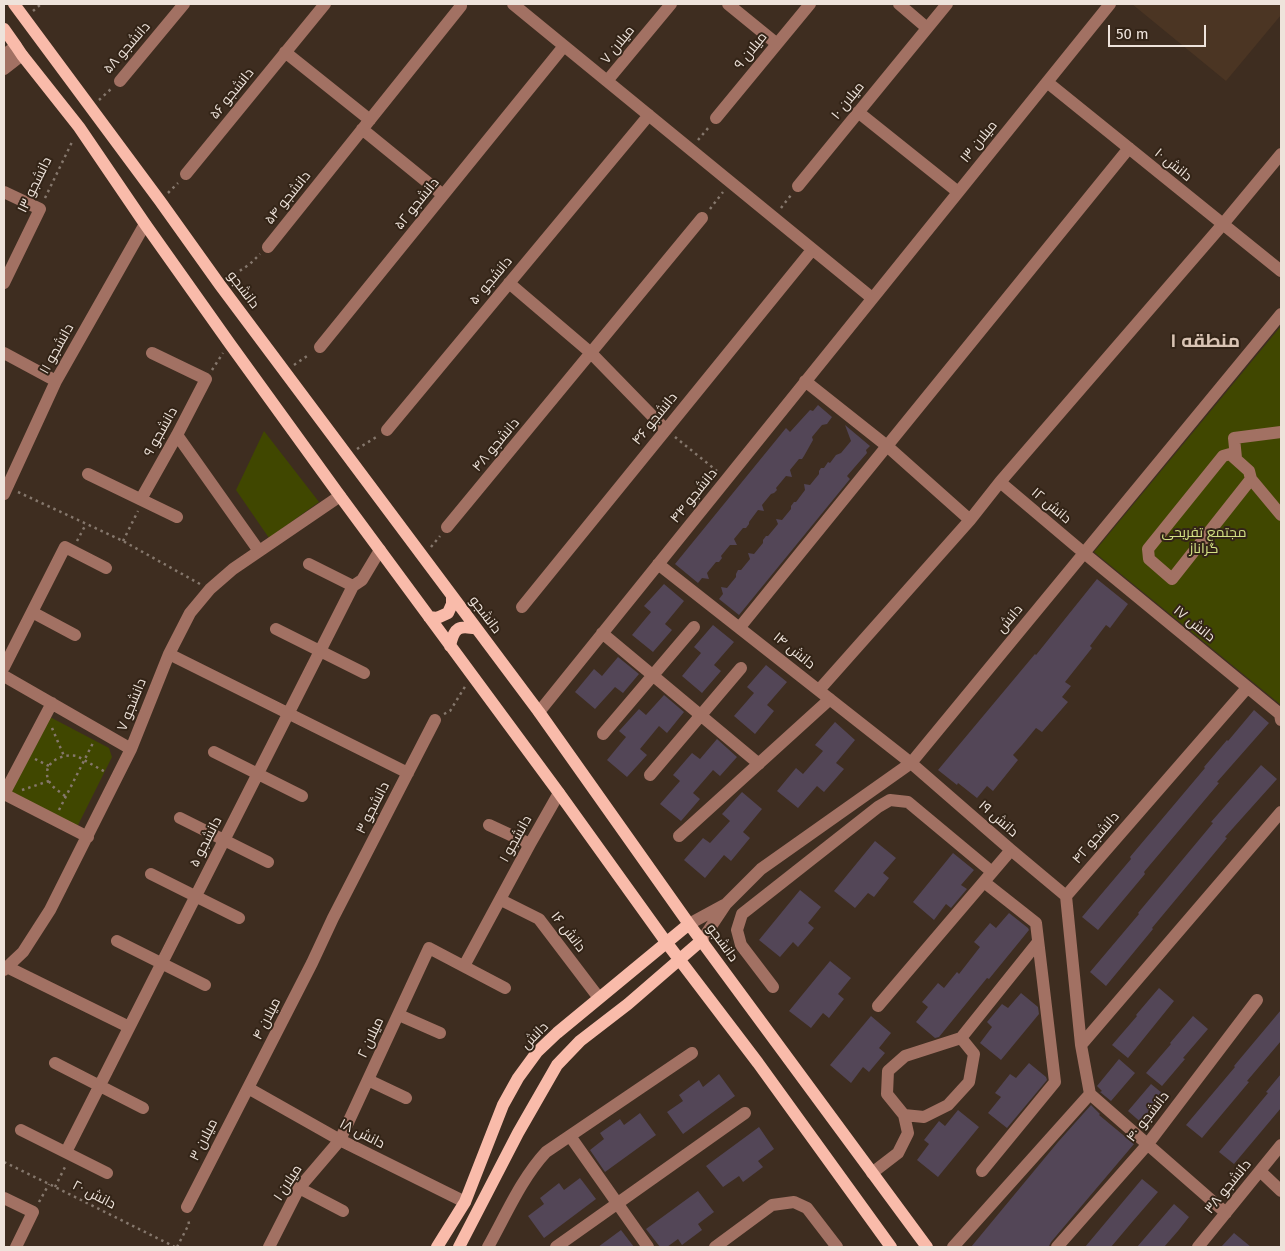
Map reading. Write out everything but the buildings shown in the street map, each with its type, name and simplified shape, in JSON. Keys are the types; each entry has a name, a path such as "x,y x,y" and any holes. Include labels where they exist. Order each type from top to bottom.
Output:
{"main road":[{"name":"دانشجو","path":"14,4 284,372 348,455 538,712 689,924 927,1247"},
{"path":"4,29 19,51 79,126 145,224 340,496 559,793 666,942 764,1071 891,1247"},
{"path":"429,617 437,618 448,613 452,604 452,596"},
{"path":"450,646 452,636 457,630 464,626 477,629"},
{"name":"دانش","path":"437,1247 465,1202 503,1105 518,1078 537,1052 557,1033 689,924"},
{"name":"دانش","path":"459,1247 518,1133 557,1065 580,1041 628,1004 702,940"}],"street":[{"name":"دانشجو ۵۸","path":"120,81 184,4"},
{"name":"دانشجو ۵۶","path":"186,174 325,4"},
{"path":"513,4 872,298"},
{"name":"میلان ۷","path":"607,81 671,4"},
{"path":"728,4 777,44"},
{"name":"میلان ۹","path":"716,118 810,4"},
{"path":"899,4 927,28"},
{"name":"میلان ۱۳","path":"872,298 1110,4"},
{"name":"میلان ۱۰","path":"798,186 927,28 942,5"},
{"name":"دانشجو ۵۴","path":"268,247 460,6"},
{"name":"دانشجو ۵۲","path":"320,346 564,46"},
{"path":"4,55 19,51"},
{"path":"4,68 19,51"},
{"path":"285,52 443,195"},
{"name":"دانش ۱۰","path":"1047,82 1281,271"},
{"path":"858,112 958,192"},
{"name":"دانشجو ۵۰","path":"387,430 649,116"},
{"path":"740,627 1129,148"},
{"path":"819,690 970,520 1000,482 1281,154"},
{"path":"4,192 40,208"},
{"name":"دانشجو ۱۳","path":"4,282 40,208"},
{"name":"دانشجو ۴۸","path":"447,527 702,218"},
{"name":"دانشجو ۱۱","path":"6,490 56,381 145,224"},
{"name":"دانشجو ۴۶","path":"522,607 812,250"},
{"path":"509,283 591,353 666,430"},
{"name":"دانشجو ۴۴","path":"538,712 872,298"},
{"name":"دانش","path":"702,940 726,904 761,870 911,763 1084,553 1277,329 1281,314"},
{"path":"152,353 206,379"},
{"path":"4,354 56,381"},
{"name":"دانشجو ۹","path":"142,500 206,379"},
{"path":"805,381 887,446 970,520"},
{"path":"1236,458 1234,438 1281,432"},
{"path":"178,435 259,551"},
{"path":"1251,479 1172,579 1149,558 1148,549 1223,456 1230,454 1249,471 1251,479 1281,515"},
{"path":"88,474 177,517"},
{"name":"دانش ۱۲","path":"1000,482 1084,553"},
{"name":"دانشجو ۷","path":"5,969 23,952 50,910 88,837 131,748 169,654 190,613 210,590 233,569 340,496"},
{"path":"4,667 65,547 106,568"},
{"name":"دانشجو ۵","path":"68,1154 99,1086 353,586 362,580 380,550"},
{"name":"دانش ۱۷","path":"1084,553 1280,714 1281,720"},
{"path":"309,564 353,586"},
{"name":"دانش ۱۴","path":"658,564 911,763"},
{"path":"32,612 75,635"},
{"path":"603,734 694,627"},
{"path":"276,629 364,673"},
{"path":"602,632 759,764"},
{"path":"169,654 408,773"},
{"path":"650,776 741,668"},
{"path":"4,676 49,708 99,730 131,748"},
{"name":"دانشجو ۴۲","path":"1066,896 1247,688"},
{"path":"679,836 830,699"},
{"path":"49,708 4,794 88,837"},
{"name":"دانشجو ۳","path":"312,963 333,918 435,720"},
{"path":"214,752 302,796"},
{"name":"دانش ۱۹","path":"911,763 1066,896"},
{"name":"دانشجو ۱","path":"501,900 559,793"},
{"path":"773,987 740,945 737,930 742,914 878,806 890,800 908,802 1036,922 1055,1082 982,1171"},
{"path":"1081,1045 1281,812"},
{"path":"180,818 268,862"},
{"path":"489,825 530,844"},
{"path":"878,1006 1011,850"},
{"path":"151,874 239,918"},
{"path":"1066,896 1081,1045 1090,1094 1226,1213"},
{"path":"501,900 464,966 505,988"},
{"name":"دانش ۱۶","path":"501,900 539,919 599,998"},
{"name":"دانش","path":"689,924 726,904"},
{"path":"117,941 205,986"},
{"path":"872,1174 898,1152 908,1133 904,1115 887,1094 888,1071 905,1056 960,1038 1038,942"},
{"name":"میلان ۲","path":"340,1140 429,948 464,966"},
{"name":"میلان ۴","path":"248,1088 312,963"},
{"path":"5,969 130,1026"},
{"name":"دانشجو ۴۰","path":"1057,1247 1147,1145 1257,1000"},
{"path":"399,1015 440,1033"},
{"path":"904,1115 924,1117 948,1105 969,1082 974,1054 960,1038"},
{"path":"488,1247 527,1176 546,1152 692,1053"},
{"path":"55,1064 143,1108"},
{"path":"368,1080 406,1098"},
{"name":"دانش ۱۸","path":"248,1088 340,1140 465,1202"},
{"name":"میلان ۳","path":"187,1207 248,1088"},
{"path":"954,1247 1090,1094"},
{"path":"556,1247 745,1113"},
{"path":"21,1130 107,1173"},
{"path":"570,1136 648,1247"},
{"name":"میلان ۱","path":"269,1247 299,1188 340,1140"},
{"name":"دانشجو ۳۸","path":"1198,1247 1281,1145"},
{"path":"1260,1171 1281,1191"},
{"path":"299,1188 343,1211"},
{"path":"4,1198 34,1212 16,1247"},
{"path":"715,1247 772,1205 794,1202 808,1208 837,1247"}],"path":[{"name":"دانشجو ۵۸","path":"90,108 120,81"},
{"path":"690,149 716,118"},
{"name":"دانشجو ۱۳","path":"40,208 79,126"},
{"path":"160,201 186,174"},
{"path":"702,218 731,183"},
{"path":"773,218 798,186"},
{"name":"دانشجو ۵۴","path":"220,285 250,264 268,247"},
{"path":"206,379 230,344"},
{"path":"284,372 320,346"},
{"path":"348,455 387,430"},
{"path":"666,430 726,479"},
{"path":"6,490 122,541 210,590"},
{"path":"122,541 142,500"},
{"path":"72,551 86,524"},
{"path":"423,556 447,527"},
{"path":"435,720 450,710 472,675"},
{"path":"49,708 64,756"},
{"path":"54,820 99,730"},
{"path":"65,796 56,790 49,781 47,771 51,763 64,756 77,756 117,778"},
{"path":"4,794 49,781"},
{"path":"55,1186 68,1154"},
{"name":"دانش ۲۰","path":"4,1162 176,1247"},
{"path":"34,1212 49,1184"},
{"path":"176,1247 189,1224 187,1207"}],"shaded area":[{"path":"1132,4 1281,4 1281,15 1226,81"}],"green space":[{"name":"مجتمع تفریحی گراناز","path":"1281,326 1281,705 1094,552"},
{"path":"264,431 319,502 269,538 236,490"},
{"path":"50,717 109,748 112,757 77,827 11,793"}],"district":[{"name":"منطقه ۱","path":"1205,342"}]}
